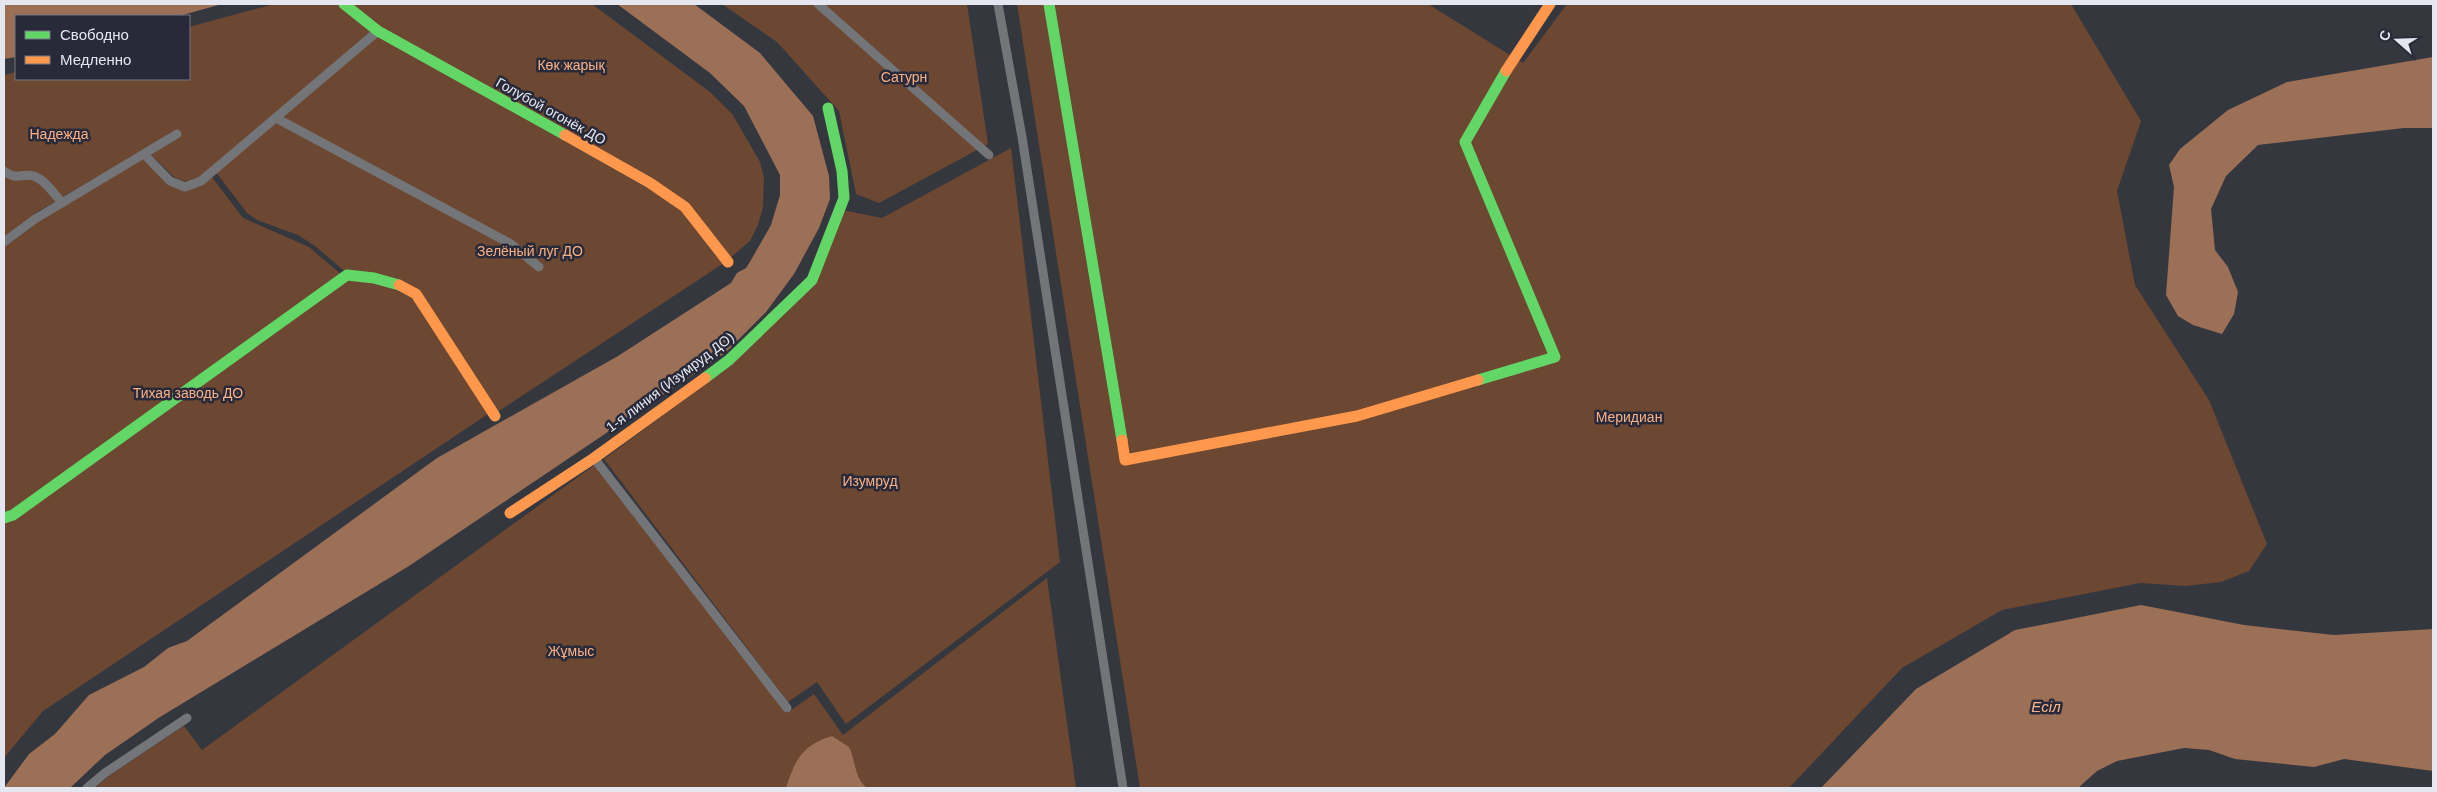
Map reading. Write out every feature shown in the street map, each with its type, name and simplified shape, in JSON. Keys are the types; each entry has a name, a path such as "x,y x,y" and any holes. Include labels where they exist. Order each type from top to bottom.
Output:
{"street":[{"name":"Голубой огонёк ДО","path":"344,4 378,31 650,183 685,207 728,262"},
{"path":"818,4 989,155"},
{"path":"998,4 1024,147 1123,788"},
{"path":"1049,4 1125,460 1357,416 1555,357 1465,142 1515,56 1550,4"},
{"path":"144,154 170,181 185,187 201,181 378,31"},
{"name":"1-я линия (Изумруд ДО)","path":"510,512 594,458 729,360 812,280 844,198 842,171 828,108"},
{"path":"276,118 511,244 539,267"},
{"path":"4,242 35,219 177,134"},
{"path":"4,170 16,178 31,175 37,177 62,203"},
{"path":"4,518 14,515 347,275 370,276 416,294 495,416"},
{"path":"594,458 787,708"},
{"path":"87,788 105,773 187,718"}],"green space":[{"name":"Надежда","path":"274,4 340,4 374,32 201,177 186,182 174,177 145,149 37,212 4,237 4,75 15,72 15,80 190,80 190,27"},
{"name":"Көк жарық","path":"347,4 592,4 710,92 733,115 760,162 764,178 763,207 758,225 750,241 729,259 686,205 380,29"},
{"name":"Сатурн","path":"722,4 967,4 988,144 879,203 856,194 839,111 777,42"},
{"name":"Меридиан","path":"1017,4 1428,4 1523,63 1567,4 2071,4 2141,121 2117,191 2135,285 2209,400 2267,544 2249,571 2221,582 2186,586 2140,583 2002,610 1902,668 1789,788 1140,788"},
{"name":"Зелёный луг ДО","path":"378,35 684,209 727,261 496,413 418,293 348,274 315,246 298,235 257,220 247,213 215,171"},
{"name":"Изумруд","path":"1011,148 1060,562 846,724 817,682 788,702 604,459 730,366 816,282 842,210 882,218"},
{"name":"Тихая заводь ДО","path":"143,159 184,190 199,187 212,177 243,218 309,247 342,275 370,279 413,298 488,414 43,711 4,758 4,247 43,218"},
{"name":"Жұмыс","path":"600,461 787,713 814,694 843,735 1047,578 1076,788 95,788 109,776 184,726 202,750"}],"water":[{"path":"222,4 183,15 15,15 15,57 4,59 4,5"},
{"path":"617,4 694,4 760,53 813,116 829,176 830,199 819,228 794,274 766,312 725,353 409,566 160,717 105,755 70,788 4,788 29,754 55,734 89,695 144,667 168,648 187,641 437,458 618,356 731,283 737,273 746,268 771,225 780,195 780,175 744,106 710,73"},
{"path":"2433,57 2433,128 2404,128 2258,145 2226,176 2211,209 2215,250 2228,267 2238,292 2234,314 2222,334 2193,325 2178,316 2166,295 2174,187 2169,165 2180,149 2228,110 2287,82"},
{"name":"Есіл","path":"2141,605 2244,625 2334,635 2433,629 2433,771 2344,759 2314,767 2235,759 2209,750 2184,748 2117,761 2097,771 2078,788 1821,788 1916,689 2015,630"},
{"path":"832,736 849,747 857,774 867,788 786,788 801,755 813,744"}],"traffic: fast":[{"path":"344,4 378,31 565,135"},
{"path":"1049,4 1122,440"},
{"path":"1478,380 1555,357 1465,142 1506,71"},
{"path":"705,378 729,360 812,280 844,198 842,171 828,108"},
{"path":"4,518 13,515 347,275 374,278 399,285"}],"traffic: slow":[{"path":"1506,71 1550,4"},
{"path":"565,135 650,183 685,207 728,262"},
{"path":"399,285 416,294 495,416"},
{"path":"510,513 594,458 705,378"},
{"path":"1122,440 1125,460 1357,416 1478,380"}]}
